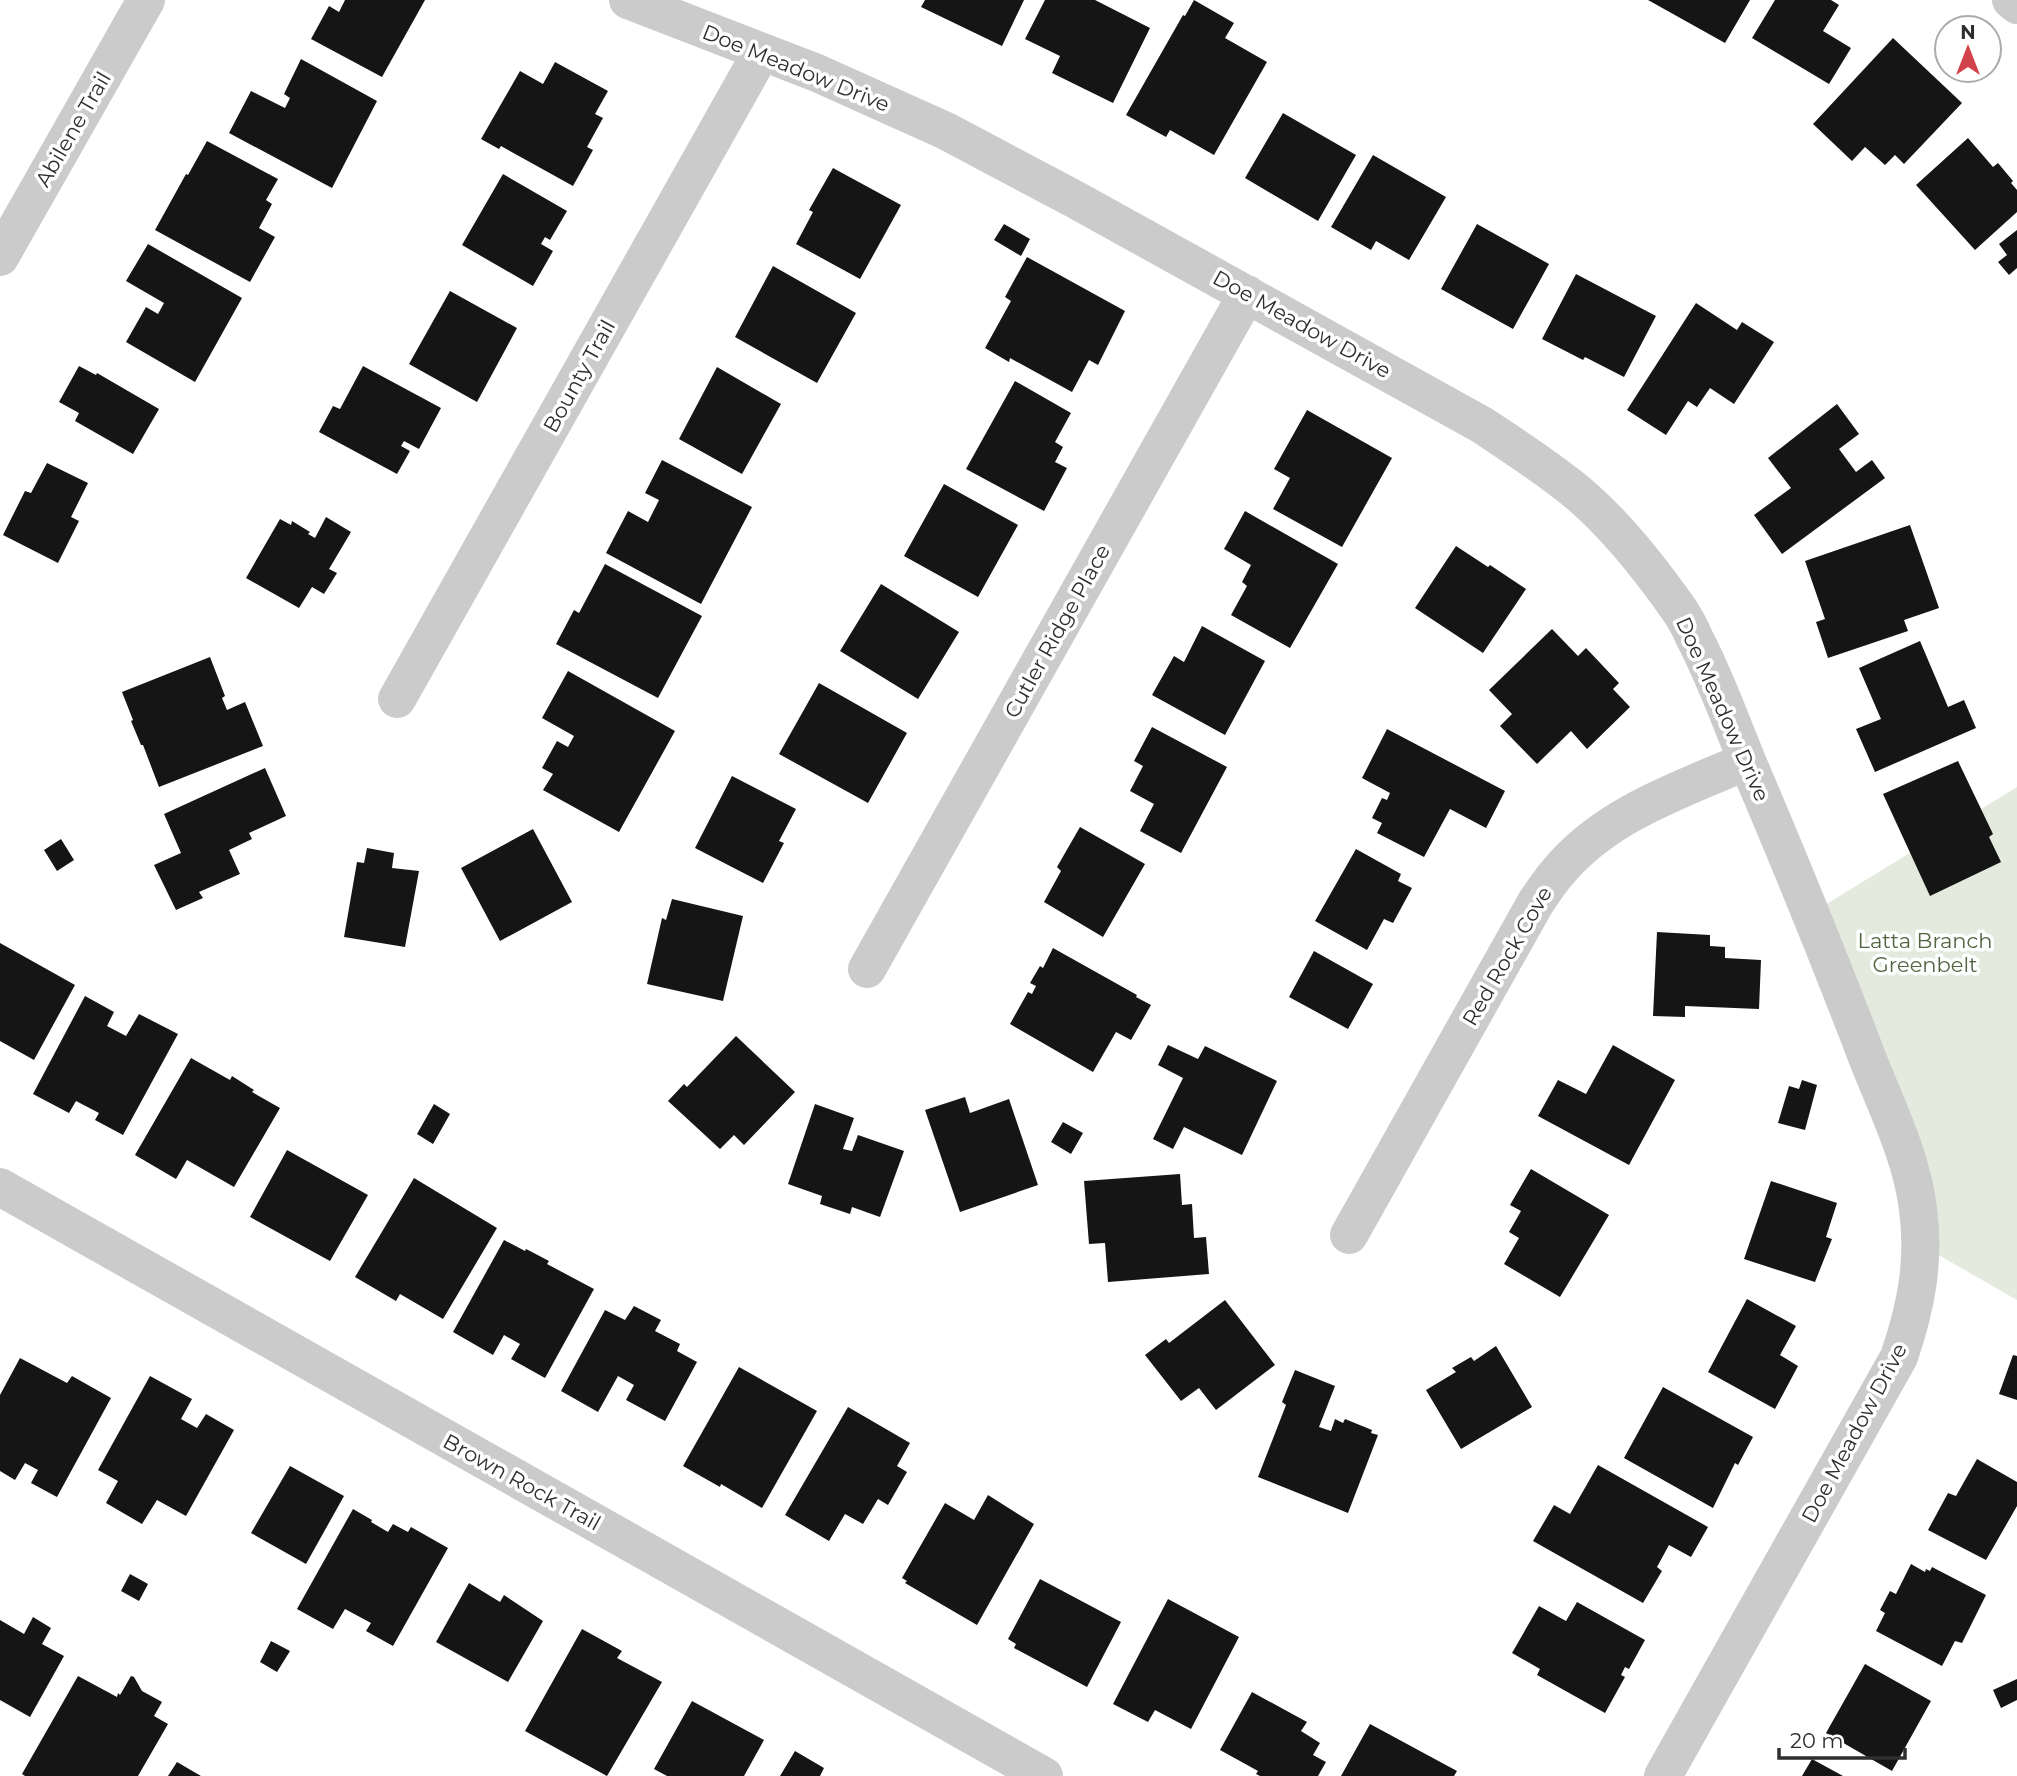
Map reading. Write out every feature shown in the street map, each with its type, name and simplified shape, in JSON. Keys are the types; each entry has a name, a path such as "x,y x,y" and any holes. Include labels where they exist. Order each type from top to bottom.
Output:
{"street":[{"name":"Abilene Trail","path":"0,257 146,0"},
{"name":"Doe Meadow Drive","path":"628,0 817,73 946,131 1247,293 1482,425 1536,460 1579,494 1618,531 1682,613 1711,671 1812,913 1910,1172 1918,1208 1921,1245 1919,1284 1899,1357 1663,1776"},
{"path":"2011,0 2017,5"},
{"name":"Bounty Trail","path":"397,699 761,53"},
{"name":"Cutler Ridge Place","path":"867,969 1247,293"},
{"name":"Red Rock Cove","path":"1349,1235 1536,902 1558,872 1583,846 1624,817 1660,797 1747,761"},
{"name":"Brown Rock Trail","path":"0,1187 1044,1776"}],"green space":[{"name":"Latta Branch Greenbelt","path":"2017,787 2017,1300 1921,1245 1812,913"}],"building":[{"path":"345,0 425,0 382,77 311,39 329,6 339,12"},
{"path":"925,0 1024,0 1002,46 921,7"},
{"path":"1045,0 1095,0 1150,28 1113,103 1052,73 1060,56 1025,39"},
{"path":"1194,0 1234,23 1225,38 1267,62 1214,155 1170,130 1166,137 1126,115"},
{"path":"1648,0 1750,0 1725,43"},
{"path":"1775,0 1831,0 1839,5 1823,31 1851,48 1829,84 1752,38"},
{"path":"1893,38 1933,76 1933,84 1942,84 1962,103 1904,164 1895,155 1885,165 1865,147 1852,161 1813,124"},
{"path":"301,59 377,101 332,188 229,133 251,91 285,108 290,98 284,94"},
{"path":"555,62 608,91 595,114 603,118 587,147 593,150 573,186 501,146 499,149 481,139 520,71 543,84"},
{"path":"1283,113 1356,155 1318,221 1245,178"},
{"path":"1968,138 1993,167 1998,163 2017,190 2017,212 1975,250 1916,185"},
{"path":"207,141 278,179 266,200 272,204 259,228 275,237 250,282 155,230"},
{"path":"1373,155 1446,197 1409,260 1376,241 1371,250 1331,227"},
{"path":"833,168 901,205 860,279 796,244 813,212 809,210"},
{"path":"503,174 567,211 550,240 545,237 541,244 553,251 533,286 462,245"},
{"path":"1004,224 1030,239 1021,256 994,240"},
{"path":"1477,224 1549,264 1513,329 1441,289"},
{"path":"2017,230 2017,268 2009,275 1998,262 2007,255 1999,244"},
{"path":"148,244 242,298 195,382 126,342 146,307 158,314 164,303 126,281"},
{"path":"1027,257 1125,311 1098,365 1089,360 1072,392 1010,358 1009,362 985,348 1011,301 1005,297"},
{"path":"773,266 856,313 817,383 735,337"},
{"path":"1576,274 1656,316 1624,377 1542,339"},
{"path":"450,291 517,328 477,402 409,364"},
{"path":"1696,303 1737,330 1742,322 1774,342 1734,404 1710,388 1697,407 1688,401 1666,435 1627,410"},
{"path":"79,366 96,375 97,373 159,409 133,454 75,421 79,413 59,402"},
{"path":"363,366 441,408 419,449 404,441 401,446 410,451 397,474 319,432 333,406 340,409"},
{"path":"717,367 781,404 742,474 679,439"},
{"path":"1015,381 1071,413 1055,442 1063,447 1055,462 1067,468 1044,511 966,469"},
{"path":"1837,404 1859,434 1839,449 1856,472 1872,460 1885,478 1782,554 1754,515 1791,488 1768,458"},
{"path":"1307,410 1392,458 1342,547 1273,509 1290,478 1274,469"},
{"path":"662,460 752,507 701,604 606,553 628,511 648,522 659,500 645,493"},
{"path":"47,463 88,483 71,517 79,521 58,563 3,535 25,491 31,493"},
{"path":"944,484 1018,525 978,597 904,556"},
{"path":"1245,511 1338,564 1290,648 1231,615 1247,586 1242,582 1251,565 1224,549"},
{"path":"326,517 351,532 329,569 337,573 324,594 312,587 299,608 246,578 280,519 291,525 292,521 315,538"},
{"path":"1910,525 1939,608 1904,620 1908,631 1828,658 1816,622 1825,619 1805,561"},
{"path":"1456,546 1526,589 1483,653 1415,608"},
{"path":"605,564 702,616 658,698 556,644 574,610 579,613"},
{"path":"881,584 959,632 918,699 840,651"},
{"path":"1202,626 1265,661 1225,735 1152,695 1174,656 1184,662"},
{"path":"1552,629 1578,656 1586,648 1619,683 1613,689 1630,707 1587,749 1571,731 1537,764 1500,726 1512,714 1489,690"},
{"path":"1920,641 1948,707 1964,700 1976,728 1875,772 1856,729 1881,719 1859,668"},
{"path":"210,657 225,696 222,698 227,710 245,702 263,746 159,787 131,721 133,720 122,692"},
{"path":"568,671 675,731 619,832 543,790 553,774 542,768 557,741 568,747 574,736 542,718"},
{"path":"819,683 907,733 868,803 779,754"},
{"path":"1152,727 1227,767 1181,853 1140,831 1154,804 1130,791 1143,766 1134,761"},
{"path":"1387,729 1505,791 1486,828 1450,809 1424,857 1377,833 1382,823 1372,818 1382,798 1387,800 1390,793 1362,778"},
{"path":"1958,761 1993,834 1989,837 2001,862 1930,896 1883,794"},
{"path":"265,768 286,816 249,833 252,839 229,850 240,874 199,892 203,898 176,910 154,865 181,853 164,814"},
{"path":"732,776 796,809 779,841 784,843 763,883 695,848"},
{"path":"1080,827 1145,864 1103,937 1044,902 1061,871 1057,867"},
{"path":"533,829 572,902 500,941 461,868"},
{"path":"61,839 74,860 57,871 44,850"},
{"path":"367,848 394,853 392,868 419,871 405,947 344,937 357,862 364,863"},
{"path":"1356,849 1401,874 1398,881 1412,888 1393,923 1384,919 1367,950 1315,921"},
{"path":"672,899 743,916 723,1001 647,984 662,918 666,920"},
{"path":"1657,932 1710,935 1710,946 1725,947 1725,958 1761,960 1759,1009 1685,1006 1685,1017 1653,1016"},
{"path":"0,943 75,985 34,1060 0,1041"},
{"path":"1053,948 1151,1005 1131,1040 1116,1032 1093,1072 1010,1024 1028,992 1032,994 1036,986 1030,983 1040,966 1043,968"},
{"path":"1314,951 1373,984 1348,1029 1289,997"},
{"path":"85,996 114,1012 107,1026 126,1036 139,1014 178,1034 123,1135 95,1120 99,1113 76,1101 69,1113 33,1094"},
{"path":"736,1036 795,1092 744,1145 734,1135 720,1149 668,1101 684,1084 687,1087"},
{"path":"1168,1045 1198,1059 1205,1046 1277,1081 1242,1155 1184,1127 1173,1149 1153,1139 1183,1078 1158,1065"},
{"path":"1613,1045 1675,1080 1629,1165 1538,1116 1558,1080 1586,1094"},
{"path":"191,1058 230,1080 232,1076 254,1090 252,1092 280,1108 234,1187 187,1160 176,1179 135,1155"},
{"path":"1802,1080 1817,1085 1805,1130 1778,1123 1789,1086 1799,1089"},
{"path":"965,1097 970,1113 1009,1099 1038,1185 960,1212 925,1110"},
{"path":"434,1104 450,1114 433,1144 417,1134"},
{"path":"815,1104 854,1118 843,1149 852,1151 858,1135 904,1151 880,1217 852,1207 850,1214 820,1204 822,1196 788,1184"},
{"path":"1063,1122 1083,1133 1071,1154 1051,1142"},
{"path":"287,1150 368,1195 330,1261 250,1217"},
{"path":"1531,1169 1609,1215 1560,1297 1504,1264 1519,1238 1509,1232 1521,1211 1510,1205"},
{"path":"1180,1174 1182,1205 1192,1204 1194,1238 1206,1237 1209,1274 1108,1282 1105,1243 1089,1244 1084,1181"},
{"path":"414,1178 497,1228 443,1319 400,1294 396,1301 355,1277"},
{"path":"1771,1181 1837,1203 1826,1237 1832,1239 1815,1282 1744,1259"},
{"path":"504,1240 549,1261 547,1264 594,1289 545,1378 511,1359 520,1344 504,1335 493,1355 453,1332"},
{"path":"1747,1299 1796,1326 1780,1355 1798,1366 1775,1409 1708,1372"},
{"path":"1225,1300 1275,1365 1216,1410 1199,1388 1181,1401 1145,1355 1166,1339 1169,1343"},
{"path":"634,1306 661,1320 655,1331 680,1344 677,1351 697,1362 665,1421 626,1400 634,1385 618,1376 598,1412 561,1391 605,1310 625,1320"},
{"path":"1496,1346 1532,1407 1461,1449 1426,1390 1456,1372 1452,1368 1471,1357 1474,1361"},
{"path":"2013,1355 2017,1356 2017,1400 1999,1394"},
{"path":"20,1358 67,1383 72,1376 111,1398 57,1497 31,1483 38,1470 25,1463 15,1480 0,1471 0,1395"},
{"path":"739,1367 817,1411 762,1508 683,1466"},
{"path":"1295,1370 1335,1386 1319,1427 1331,1431 1335,1419 1343,1423 1345,1419 1378,1435 1348,1513 1258,1477 1286,1405 1282,1402"},
{"path":"150,1376 192,1399 181,1419 197,1428 206,1414 234,1430 186,1516 157,1500 142,1524 106,1503 118,1481 98,1470"},
{"path":"1663,1387 1753,1437 1738,1465 1735,1463 1713,1508 1624,1458"},
{"path":"848,1407 910,1443 897,1466 907,1472 888,1505 878,1499 863,1524 845,1514 829,1541 785,1515"},
{"path":"1977,1459 2017,1482 2017,1506 1986,1560 1928,1530 1948,1493 1956,1496"},
{"path":"1598,1465 1708,1527 1691,1557 1669,1545 1657,1567 1662,1571 1643,1603 1533,1541 1554,1505 1570,1514"},
{"path":"290,1466 344,1496 306,1564 251,1533"},
{"path":"988,1495 1034,1524 977,1625 905,1583 907,1581 902,1578 945,1503 974,1520"},
{"path":"353,1509 388,1532 393,1524 408,1532 411,1527 448,1548 393,1646 366,1631 371,1623 345,1609 333,1629 297,1609"},
{"path":"1911,1564 1925,1572 1932,1567 1986,1595 1962,1643 1955,1641 1942,1666 1876,1631 1885,1613 1880,1610 1890,1591 1896,1594"},
{"path":"130,1574 148,1584 139,1601 121,1591"},
{"path":"1040,1579 1121,1622 1087,1687 1014,1648 1016,1644 1008,1639"},
{"path":"469,1583 500,1602 504,1595 543,1621 508,1682 436,1642"},
{"path":"1168,1599 1239,1637 1191,1729 1155,1710 1148,1722 1113,1704"},
{"path":"1577,1602 1645,1640 1629,1669 1625,1667 1621,1675 1625,1677 1605,1713 1537,1675 1540,1669 1512,1653 1539,1606 1566,1621"},
{"path":"33,1617 51,1628 42,1644 64,1656 30,1717 0,1700 0,1620 24,1634"},
{"path":"582,1629 622,1651 617,1658 662,1682 607,1776 525,1731"},
{"path":"271,1641 290,1651 277,1672 260,1662"},
{"path":"1865,1664 1931,1701 1892,1771 1826,1733"},
{"path":"78,1676 117,1697 131,1676 142,1691 162,1702 154,1716 168,1724 138,1776 22,1774"},
{"path":"2017,1679 2017,1700 2001,1708 1993,1690"},
{"path":"1252,1692 1307,1722 1301,1731 1320,1743 1313,1755 1326,1762 1318,1776 1260,1776 1256,1774 1258,1771 1220,1750"},
{"path":"692,1701 764,1740 744,1776 667,1776 654,1769"},
{"path":"1370,1724 1457,1771 1454,1776 1341,1776"},
{"path":"795,1751 824,1768 820,1776 780,1776"},
{"path":"1812,1759 1843,1776 1802,1776"},
{"path":"177,1762 201,1776 168,1776"}]}
